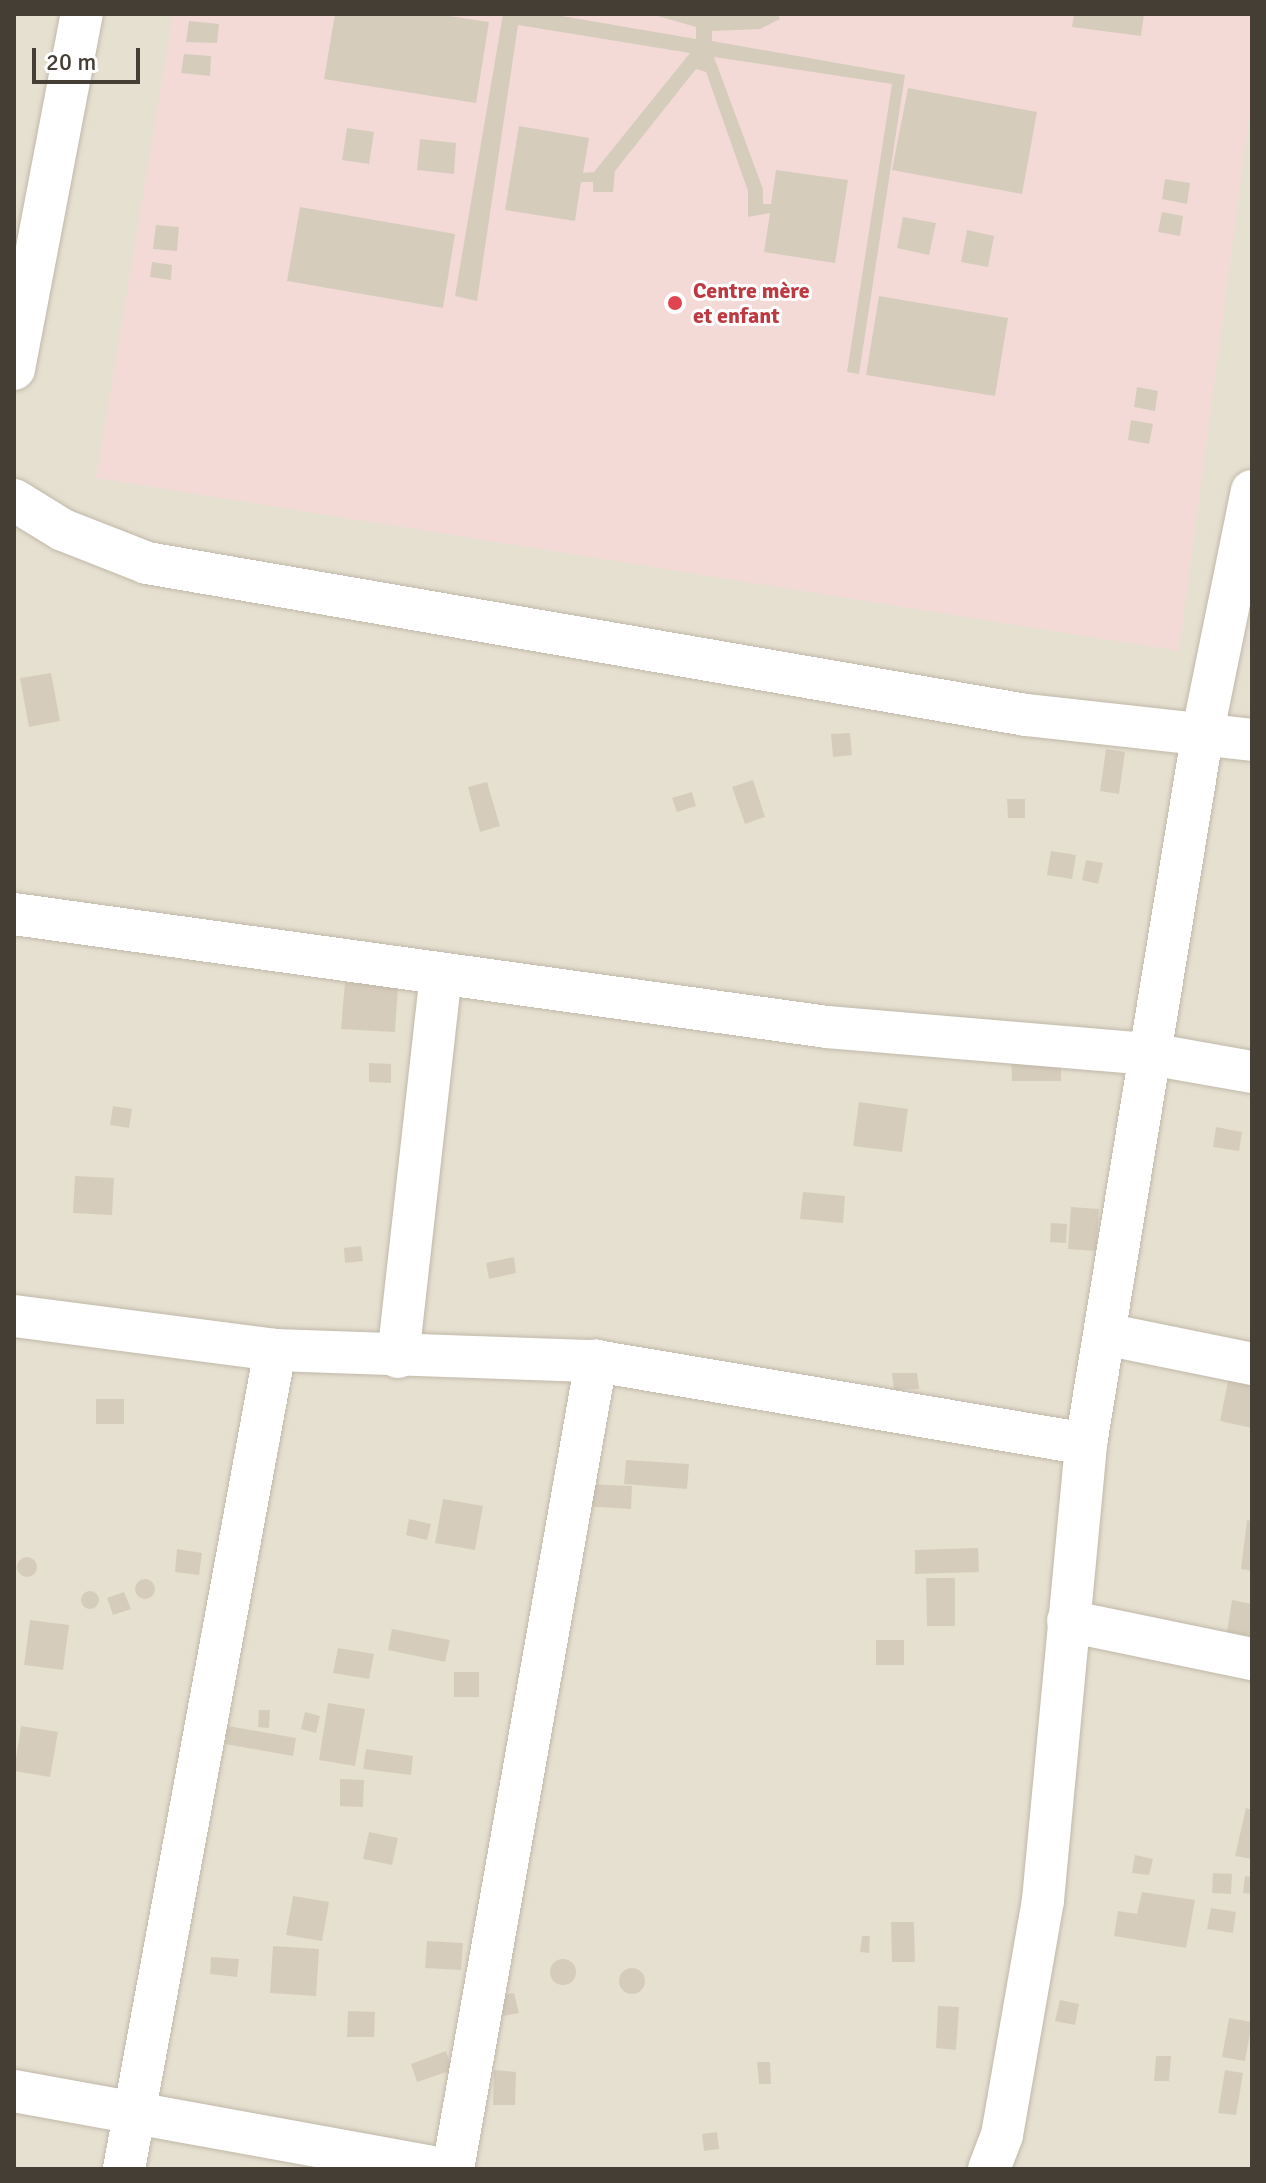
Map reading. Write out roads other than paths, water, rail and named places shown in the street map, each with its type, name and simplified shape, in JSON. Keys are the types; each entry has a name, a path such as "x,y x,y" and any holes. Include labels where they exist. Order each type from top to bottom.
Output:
{"street":[{"path":"14,369 31,193 82,14"},
{"path":"989,2169 1002,2135 1043,1900 1086,1444 1203,731 1252,491"},
{"path":"14,500 63,530 147,563 1026,715 1203,731 1252,740"},
{"path":"14,914 441,976 827,1027 1150,1054 1252,1072"},
{"path":"398,1357 441,976"},
{"path":"14,1316 275,1350 398,1357 596,1361 1086,1444"},
{"path":"1105,1334 1252,1364"},
{"path":"124,2169 275,1350"},
{"path":"453,2169 596,1361"},
{"path":"1068,1621 1252,1659"},
{"path":"14,2091 443,2169"}],"place":[{"name":"Centre mère et enfant","path":"675,303"}]}
